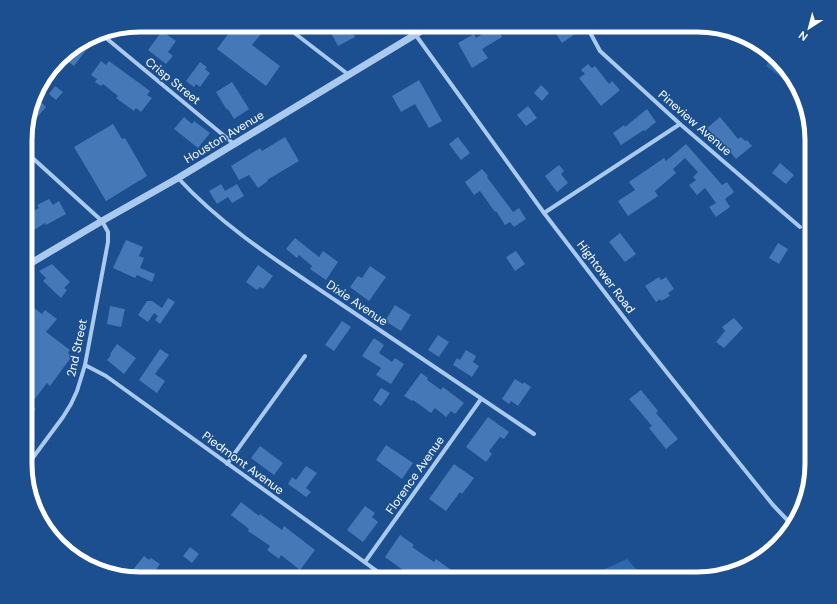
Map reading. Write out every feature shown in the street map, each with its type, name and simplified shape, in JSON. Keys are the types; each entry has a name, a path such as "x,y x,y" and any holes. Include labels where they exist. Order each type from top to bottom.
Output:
{"street":[{"path":"293,32 349,75"},
{"name":"Houston Avenue","path":"32,262 178,178 419,32"},
{"name":"Pineview Avenue","path":"590,32 600,51 680,124 800,228"},
{"name":"Hightower Road","path":"416,34 544,213 638,336 773,505 789,521"},
{"name":"Crisp Street","path":"106,38 234,144"},
{"path":"544,213 680,124"},
{"path":"32,157 102,221"},
{"name":"Dixie Avenue","path":"178,178 218,217 268,255 534,434"},
{"name":"2nd Street","path":"32,458 71,404 77,391 85,365 108,242 108,232 102,221"},
{"path":"227,464 305,356"},
{"name":"Piedmont Avenue","path":"85,365 106,376 379,572"},
{"name":"Florence Avenue","path":"365,562 481,399"}],"shaded area":[{"path":"770,61 783,74 789,83 766,66"},
{"path":"627,559 639,572 598,572"}],"building":[{"path":"161,32 176,41 168,52 173,56 166,64 148,50"},
{"path":"230,32 259,32 261,34 252,45 280,66 266,86 217,49"},
{"path":"331,32 352,32 355,37 338,46"},
{"path":"486,32 499,32 502,37 482,49 488,58 472,68 458,43 474,34 476,38"},
{"path":"555,32 578,32 562,43"},
{"path":"88,45 89,46 74,66 67,61"},
{"path":"101,61 106,65 109,61 150,91 147,95 152,98 141,112 136,108 134,111 116,98 118,96 103,84 101,86 95,82 97,79 91,75"},
{"path":"200,62 207,67 205,69 210,73 200,87 196,84 194,87 186,81"},
{"path":"588,64 592,68 595,66 609,84 612,81 620,90 601,106 579,78 585,74 581,70"},
{"path":"419,80 442,121 429,128 415,104 401,112 392,96"},
{"path":"232,82 249,109 234,119 216,92"},
{"path":"541,85 549,93 542,101 534,93"},
{"path":"55,86 63,92 56,100 49,94"},
{"path":"40,101 46,107 34,121"},
{"path":"528,106 537,118 526,126 517,115"},
{"path":"647,109 656,122 645,131 644,130 621,145 613,133 624,125 625,127"},
{"path":"184,117 192,124 194,121 210,133 198,148 174,129"},
{"path":"720,117 738,139 741,137 745,141 747,140 752,146 736,159 718,138 717,139 707,128"},
{"path":"113,124 122,139 125,138 147,176 106,201 74,147"},
{"path":"285,137 299,161 267,180 268,181 258,188 249,175 239,180 231,166 260,148 262,151"},
{"path":"458,137 470,153 461,160 449,144"},
{"path":"686,144 722,185 727,182 734,192 725,199 730,207 716,217 709,207 716,203 705,188 697,195 689,185 696,180 693,177 698,172 685,158 673,169 676,173 655,191 658,196 628,216 618,201 635,190 629,182 664,158 666,161"},
{"path":"780,163 794,175 786,184 772,173"},
{"path":"559,165 564,171 561,174 568,183 557,192 545,176"},
{"path":"482,169 513,212 519,208 526,219 514,227 510,222 505,225 480,191 474,195 465,182"},
{"path":"221,184 225,191 237,184 244,196 232,203 228,197 217,204 209,191"},
{"path":"49,199 53,205 59,201 66,214 46,225 45,223 32,231 32,212 39,208 37,205"},
{"path":"620,233 636,254 625,262 609,242"},
{"path":"295,238 319,257 323,251 338,262 326,280 310,269 312,266 299,255 297,258 286,249"},
{"path":"126,240 143,247 139,256 144,258 140,268 155,274 152,282 137,275 135,278 113,268"},
{"path":"778,243 788,249 779,264 769,258"},
{"path":"516,251 525,264 515,271 506,257"},
{"path":"52,264 70,282 64,288 67,290 61,298 43,281 46,278 39,271"},
{"path":"258,265 273,276 263,289 260,287 257,290 246,282"},
{"path":"370,266 386,277 369,301 350,287 358,276 362,278"},
{"path":"659,277 661,280 666,277 674,289 668,293 670,296 656,302 645,286"},
{"path":"168,298 175,302 160,324 155,320 158,316 154,313 148,322 138,315 147,301 152,301 162,308"},
{"path":"395,305 411,315 401,331 385,321"},
{"path":"32,306 42,314 45,310 57,319 46,332 70,350 68,353 72,356 50,386 47,383 32,402"},
{"path":"110,306 125,309 121,327 107,324"},
{"path":"734,318 743,328 724,348 716,342 725,331 722,327"},
{"path":"342,321 351,327 334,351 325,345"},
{"path":"438,335 449,342 439,357 428,350"},
{"path":"374,338 384,345 379,353 392,362 395,358 404,364 391,384 376,375 381,368 362,356"},
{"path":"117,344 136,358 124,374 107,360"},
{"path":"160,349 169,355 155,374 165,381 157,393 139,380"},
{"path":"466,350 476,356 473,362 479,366 472,377 453,365 457,358 460,360"},
{"path":"421,373 428,378 427,380 441,390 443,387 464,403 455,414 451,411 446,417 435,408 431,413 413,400 412,401 404,396"},
{"path":"515,379 523,384 524,382 531,387 518,406 511,401 509,404 502,399"},
{"path":"381,388 390,393 381,406 373,400"},
{"path":"641,390 658,411 656,413 678,439 666,449 649,428 652,426 629,399"},
{"path":"32,406 36,409 32,415"},
{"path":"488,417 509,432 504,439 500,437 489,451 492,454 486,462 466,447"},
{"path":"386,445 413,463 402,479 376,460"},
{"path":"260,446 283,463 274,475 251,458"},
{"path":"454,464 474,478 462,494 460,492 446,511 429,499"},
{"path":"306,466 317,473 306,488 311,492 306,497 288,484 292,477 296,480"},
{"path":"241,502 259,516 260,514 282,530 284,526 315,550 300,570 281,555 279,559 267,550 270,546 248,531 249,529 231,515"},
{"path":"365,506 375,513 372,517 378,522 363,542 347,530"},
{"path":"400,535 414,545 412,547 434,562 436,559 451,570 450,572 405,572 385,557"},
{"path":"190,547 199,554 192,563 183,556"},
{"path":"144,556 149,560 151,558 160,564 154,572 131,572"}]}
